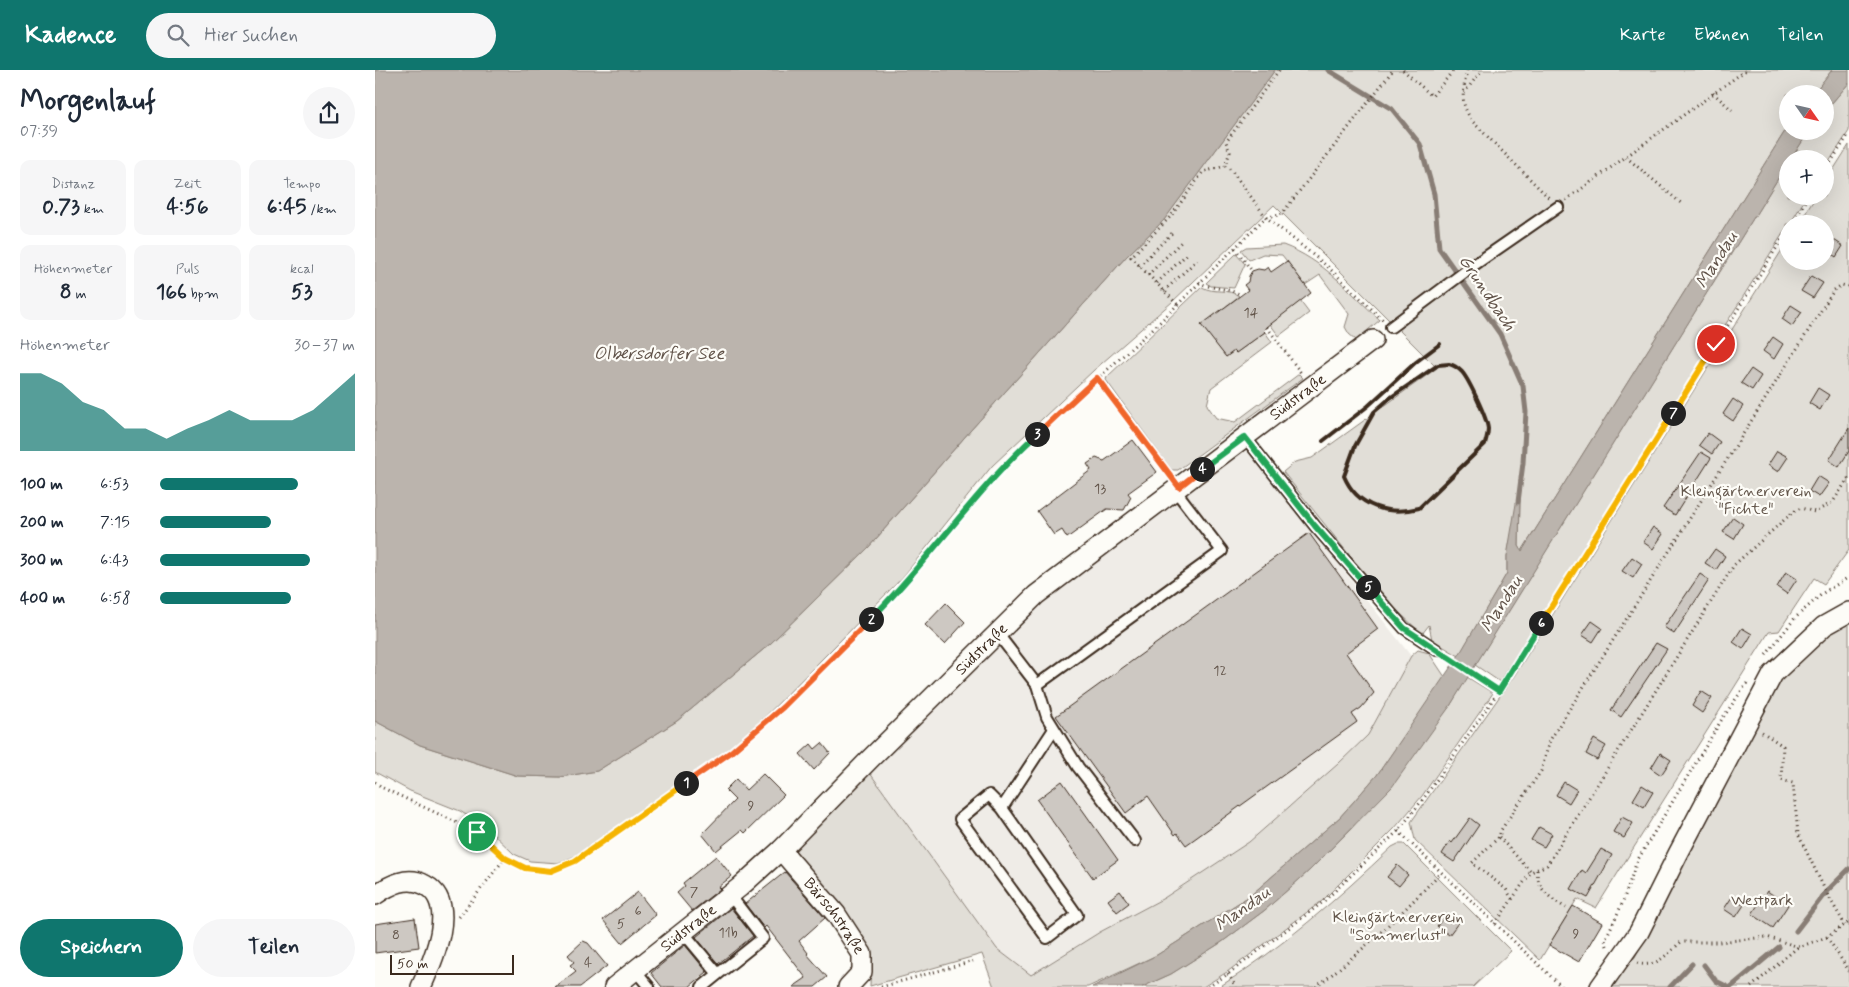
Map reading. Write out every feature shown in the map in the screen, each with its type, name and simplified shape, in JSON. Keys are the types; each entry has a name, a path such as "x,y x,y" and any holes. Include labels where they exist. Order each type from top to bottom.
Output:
{"street":[{"name":"Südstraße","path":"614,987 730,895 781,850 1036,595 1373,340"},
{"path":"1600,987 1639,932 1773,674 1825,626 1849,612"},
{"name":"Bärschstraße","path":"781,850 836,914 862,954 862,972 848,987"},
{"path":"375,895 390,885 409,880 423,883 436,892 442,914 438,943 421,987"}],"lane":[{"path":"1391,327 1474,265 1558,207"},
{"path":"1245,437 1315,526 1404,628 1437,650"},
{"path":"1037,685 1222,551 1177,489"},
{"path":"997,633 1037,685 1047,717 1078,767 1135,841"},
{"path":"1002,808 1054,729"},
{"path":"989,795 1002,808 1077,915 1047,938 960,819 989,795"},
{"path":"702,987 763,938 730,895"},
{"path":"683,932 718,974"},
{"path":"635,970 649,987"}],"path":[{"path":"1225,166 1230,152 1226,142 1279,70"},
{"path":"1403,70 1432,96 1454,70"},
{"path":"1467,70 1463,94 1465,109 1473,122 1558,207 1746,70"},
{"path":"1463,94 1482,70"},
{"path":"375,782 383,788 477,832 505,858 525,868 551,871 575,861 731,752 796,695 901,589 1007,461 1177,304 1266,217 1281,214 1392,71"},
{"path":"1713,93 1732,110"},
{"path":"1834,157 1849,134"},
{"path":"1627,157 1681,204"},
{"path":"1177,304 1131,257 1171,216 1203,172 1225,166 1231,170 1266,217 1328,267 1391,327"},
{"path":"1139,266 1172,233"},
{"path":"1148,275 1181,242"},
{"path":"1208,987 1323,902 1398,831 1424,798 1499,691 1779,244"},
{"path":"1235,248 1252,271"},
{"path":"1157,284 1189,252"},
{"path":"1164,291 1197,260"},
{"path":"1199,282 1207,287 1233,290 1241,295"},
{"path":"1512,899 1506,889 1472,863 1499,836 1501,830 1541,771 1550,740 1834,290 1841,285 1849,287"},
{"path":"1267,327 1299,370"},
{"path":"1097,378 1177,489"},
{"path":"1495,924 1531,872 1547,865 1735,565 1793,512 1801,508 1819,511 1833,502 1849,477"},
{"path":"1437,650 1499,691"},
{"path":"1747,722 1783,746 1781,780 1793,783 1798,834 1826,892 1847,924 1827,937 1799,947 1751,987"},
{"path":"1398,831 1562,987"},
{"path":"1499,836 1531,872"},
{"path":"457,920 505,858"},
{"path":"1537,870 1537,879 1542,890 1550,899 1565,908"},
{"path":"1316,987 1354,957 1407,909 1441,872"},
{"path":"1622,958 1646,966 1659,961 1681,942 1719,942 1767,937 1799,947"},
{"path":"1827,937 1849,971"},
{"path":"881,987 973,961"},
{"path":"1228,974 1237,987"}],"shaded area":[{"path":"1245,445 1411,656 1368,735 1338,764 1249,842 1164,898 1100,932 1031,975 997,950 867,769 1014,624 1072,575"}],"green space":[{"path":"1275,70 1832,70 1820,85 1779,85 1779,140 1522,551 1519,546 1520,499 1507,556 1507,573 1459,656 1432,640 1429,625 1422,634 1382,596 1283,472 1295,462 1312,458 1437,368 1274,205 1172,302 1094,370 992,466 903,577 755,727 728,751 581,854 558,863 530,861 514,854 489,830 460,811 410,791 375,772 375,721 420,745 518,776 560,777 597,771 677,721 770,644 868,548 1126,257 1164,220"},
{"path":"1849,83 1849,131 1834,154 1834,150 1797,150 1803,140 1834,140 1834,100"},
{"name":"Kleingärtnerverein \"Fichte\"","path":"1849,145 1849,550 1824,584 1814,578 1779,631 1769,632 1596,908 1577,899 1540,960 1415,840 1411,822 1514,676 1779,255 1779,270 1834,270 1834,215 1804,215 1811,205 1834,205 1834,169"},
{"path":"1779,177 1779,205 1802,205 1795,215 1779,215 1779,240 1500,682 1475,665"},
{"path":"1283,245 1311,259 1335,277 1380,320 1356,340 1345,327 1349,314 1320,275 1305,285 1282,255 1263,254 1249,260 1241,250 1246,247"},
{"path":"1236,254 1245,264 1234,288 1211,286 1206,283"},
{"path":"1202,287 1230,292 1239,296 1202,325 1226,357 1234,351 1236,353 1265,332 1272,342 1211,388 1207,405 1216,418 1235,422 1299,374 1303,378 1178,470 1171,470 1106,380"},
{"path":"1300,301 1309,313 1279,336 1270,324"},
{"name":"Westpark","path":"1849,607 1849,987 1610,987 1635,957 1778,678"},
{"path":"1418,650 1429,653 1445,677 1377,775 1340,817 1251,895 1157,955 1088,987 994,987 982,954 870,986 871,957 791,850 867,769 997,949 1031,975 1100,932 1164,898 1249,842 1338,764 1368,735 1411,656"},
{"path":"1467,677 1493,693 1422,796 1394,829 1322,901 1227,972 1203,987 1142,987 1171,974 1222,942 1265,910 1310,870 1351,829 1450,706"},
{"name":"Kleingärtnerverein \"Sommerlust\"","path":"1404,844 1511,951 1473,987 1219,987 1287,939 1351,885 1392,847"}],"water":[{"name":"Olbersdorfer See","path":"375,70 1275,70 1164,220 1126,257 868,548 770,644 677,721 597,771 560,777 518,776 420,745 375,721"},
{"path":"1832,70 1849,70 1849,83 1834,100 1834,85 1820,85"},
{"name":"Mandau","path":"1779,140 1803,140 1797,150 1779,150 1779,177 1450,706 1392,787 1310,870 1265,910 1222,942 1171,974 1142,987 1092,987 1157,955 1251,895 1340,817 1377,775 1459,655 1507,573 1507,556 1517,498 1519,496 1519,546 1522,551"}],"building":[{"path":"1834,240 1843,246 1836,257 1834,256"},
{"path":"1287,261 1311,293 1263,330 1265,332 1236,353 1234,351 1226,357 1201,325 1248,290 1244,285 1248,282 1252,271 1264,270 1268,267 1271,272"},
{"path":"1811,276 1823,283 1813,298 1801,291"},
{"path":"1791,305 1802,312 1792,326 1782,319"},
{"path":"1773,337 1783,344 1774,359 1763,351"},
{"path":"1751,369 1761,376 1752,390 1741,383"},
{"path":"1818,388 1829,395 1820,410 1809,403"},
{"path":"1733,399 1743,406 1733,421 1723,414"},
{"path":"1849,428 1849,451 1839,467 1829,460"},
{"path":"1708,433 1720,442 1712,454 1699,445"},
{"path":"1133,440 1157,472 1128,493 1131,497 1124,510 1107,509 1067,538 1062,530 1054,535 1037,511 1091,470 1087,464 1096,458 1104,461"},
{"path":"1777,451 1788,457 1778,472 1768,465"},
{"path":"1701,452 1711,458 1675,515 1663,508"},
{"path":"1818,476 1829,483 1819,497 1809,491"},
{"path":"1733,517 1743,524 1734,539 1723,532"},
{"path":"1653,527 1663,534 1653,549 1643,542"},
{"path":"1309,533 1378,629 1346,653 1374,693 1361,708 1352,714 1357,722 1186,845 1177,833 1175,835 1148,796 1126,813 1056,716"},
{"path":"1715,549 1725,556 1716,570 1705,563"},
{"path":"1632,557 1642,564 1633,578 1622,571"},
{"path":"1786,572 1797,579 1787,594 1777,587"},
{"path":"1700,574 1709,580 1674,634 1664,627"},
{"path":"946,603 965,622 945,644 925,625"},
{"path":"1592,621 1602,628 1593,642 1582,635"},
{"path":"1742,628 1752,634 1743,649 1733,642"},
{"path":"1656,643 1667,649 1621,717 1611,710"},
{"path":"1701,691 1712,698 1702,713 1692,706"},
{"path":"1594,739 1606,746 1597,760 1586,754"},
{"path":"822,743 830,753 814,770 800,754 811,744 815,749"},
{"path":"1660,753 1671,760 1661,775 1651,768"},
{"path":"763,774 784,795 745,833 742,830 716,851 702,834 735,800 725,790 736,779 746,790"},
{"path":"1062,781 1118,860 1093,878 1037,800"},
{"path":"1564,782 1577,790 1569,803 1556,795"},
{"path":"1642,785 1653,792 1644,807 1633,800"},
{"path":"1622,817 1633,823 1624,838 1613,832"},
{"path":"1470,818 1479,825 1454,862 1442,854 1450,841 1452,843"},
{"path":"1539,827 1552,834 1544,847 1531,840"},
{"path":"1601,849 1612,855 1588,898 1571,889 1582,870 1586,873"},
{"path":"716,856 732,876 718,887 720,889 692,911 677,893 685,886 683,883"},
{"path":"1397,865 1408,875 1399,886 1387,877"},
{"path":"785,872 825,918 799,941 807,954 827,977 815,987 793,987 806,978 766,926 764,928 745,904"},
{"path":"1120,891 1129,903 1117,912 1108,900"},
{"path":"1767,891 1788,905 1773,928 1752,914"},
{"path":"638,892 656,915 622,943 603,920"},
{"path":"1732,897 1744,905 1736,917 1724,909"},
{"path":"1573,906 1602,923 1579,962 1549,945"},
{"path":"731,908 753,936 718,964 696,937"},
{"path":"1446,914 1458,923 1449,935 1437,926"},
{"path":"415,918 419,947 375,953 375,924"},
{"path":"583,941 588,943 607,966 580,987 555,987 576,971 570,965 574,962 568,955"},
{"path":"685,945 707,972 689,987 662,987 651,973"}],"waterway":[{"name":"Grundbach","path":"1328,70 1392,109 1420,144 1434,194 1439,248 1500,334 1523,386 1526,412 1523,463 1518,502"},
{"path":"1796,931 1826,892 1849,869"},
{"path":"1731,987 1779,947"},
{"path":"1670,987 1692,964"},
{"path":"1704,965 1716,981 1728,987"}],"railway":[{"path":"1323,441 1368,406 1416,362 1440,344"},
{"path":"1449,364 1462,372 1477,399 1488,429 1485,444 1419,508 1396,511 1386,510 1366,502 1350,487 1344,476 1355,446 1374,412 1390,398 1438,365 1449,364"}],"route":[{"path":"477,832 505,858 525,868 551,871 575,861 731,752 802,690 901,589 1007,461 1097,378 1179,487 1245,437 1315,526 1404,628 1499,691 1716,344"}]}
